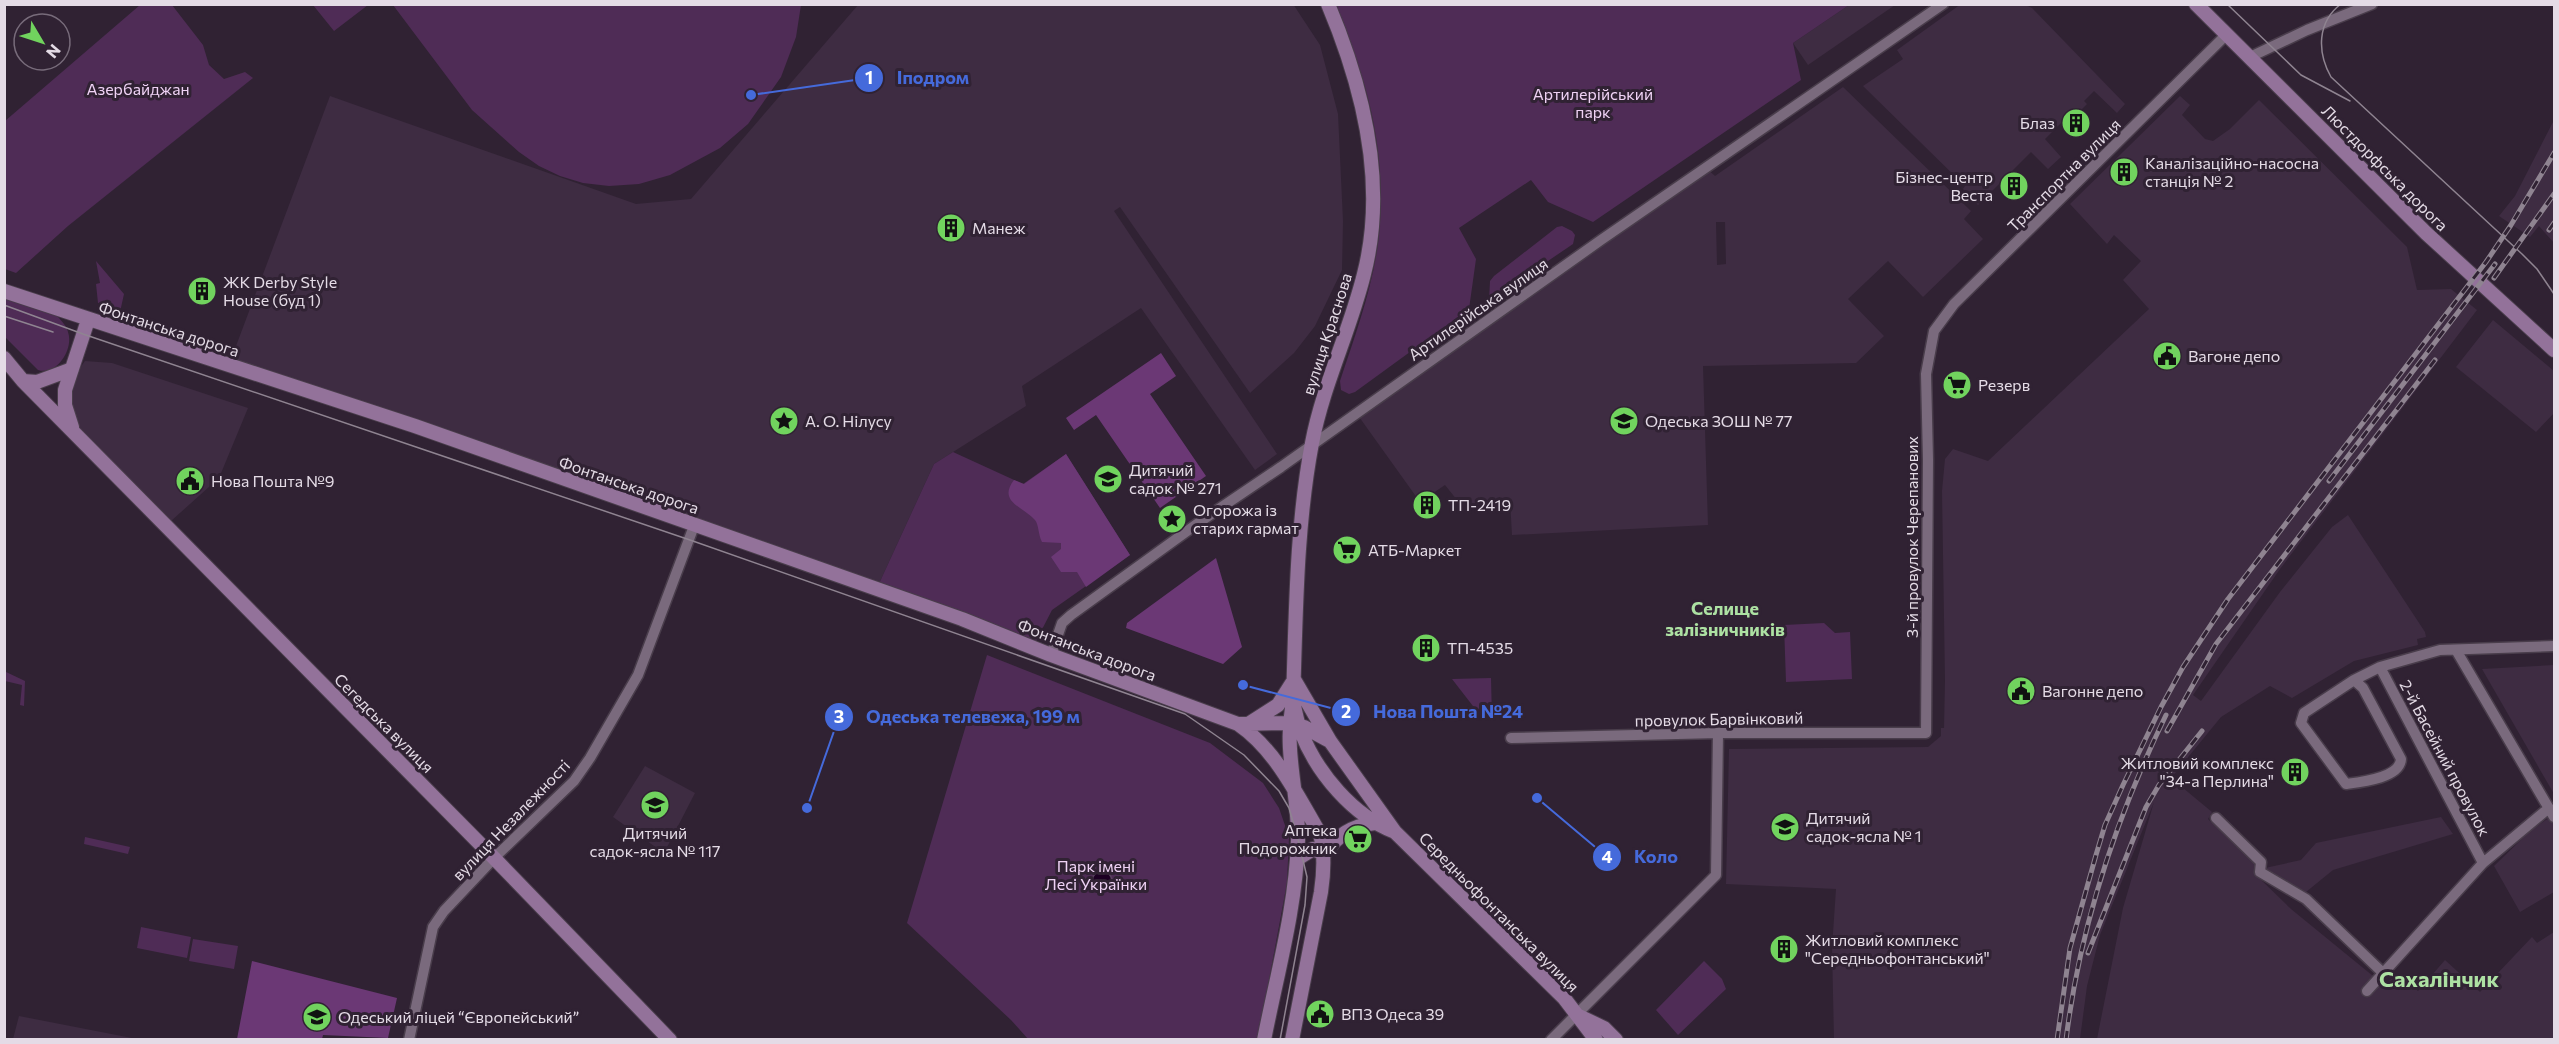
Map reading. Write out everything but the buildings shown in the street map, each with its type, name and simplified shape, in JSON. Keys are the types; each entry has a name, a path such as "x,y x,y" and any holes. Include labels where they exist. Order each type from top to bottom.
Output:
{"main road":[{"name":"вулиця Краснова","path":"1294,679 1304,484 1317,417 1364,274 1372,232 1371,162 1359,87 1345,44 1328,4"},
{"name":"Люстдорфська дорога","path":"2196,4 2426,233 2554,350"},
{"name":"Фонтанська дорога","path":"4,291 415,426 962,619 1051,655 1243,724"},
{"name":"Сегедська вулиця","path":"74,431 65,405 65,390 88,320"},
{"name":"Сегедська вулиця","path":"4,358 23,381 494,858 670,1040"},
{"path":"23,381 37,382 72,369"},
{"path":"1264,1040 1289,914 1297,859 1298,839 1293,789 1294,679"},
{"path":"1243,724 1278,705 1294,679"},
{"name":"Середньофонтанська вулиця","path":"1294,679 1330,741 1395,832 1564,998 1596,1040"},
{"path":"1243,724 1294,724 1330,741"},
{"path":"1243,724 1265,747 1293,789 1320,834 1324,854 1321,892 1292,1040"},
{"name":"Середньофонтанська вулиця","path":"1294,724 1318,765 1345,797 1375,824 1395,832"},
{"path":"1324,854 1336,837 1350,829 1375,824"},
{"path":"1297,859 1313,849 1324,854"},
{"name":"Середньофонтанська вулиця","path":"1577,1016 1604,1029 1616,1040"}],"street":[{"name":"Артилерійська вулиця","path":"1051,655 1062,623 1071,615 1601,240 1943,4"},
{"path":"2250,57 2316,26 2372,4"},
{"name":"Транспортна вулиця","path":"1931,342 1940,321 1954,304 2226,35"},
{"name":"3-й провулок Черепанових","path":"1926,733 1928,460 1926,374 1931,342"},
{"name":"вулиця Незалежності","path":"409,1040 433,927 444,911 494,858 574,781 590,758 638,675 685,556 694,526"},
{"path":"2354,680 2363,688 2401,759 2401,765 2393,773 2346,784 2301,723 2304,713 2354,680 2380,667 2440,650 2554,646"},
{"path":"2456,650 2552,813"},
{"name":"2-й Басейний провулок","path":"2380,667 2483,863"},
{"path":"1551,1040 1716,875 1718,733"},
{"name":"провулок Барвінковий","path":"1511,738 1718,733 1926,733"},
{"name":"2-й Басейний провулок","path":"2367,991 2483,863 2552,813"},
{"path":"2216,818 2261,861 2260,872 2306,899 2383,973"}],"shaded area":[{"path":"1293,4 1320,45 1338,114 1343,221 1342,270 1315,326 1294,353 1250,393 1120,207 1114,211 1277,454 1255,470 1141,308 1022,386 1026,406 934,464 877,588 230,362 330,96 636,204 691,199 858,5"},
{"path":"1961,4 2025,5 2032,8 2125,104 2117,113 2094,91 2084,101 2087,104 2075,116 2071,113 2045,139 2061,157 2048,169 2031,152 1978,205 1963,189 1965,186 1863,86 1903,59 1897,50"},
{"path":"1849,5 1895,5 1808,65 1793,43"},
{"path":"1843,87 1971,211 1964,219 1983,239 1923,297 1888,261 1848,299 1884,336 1856,363 1703,366 1708,525 1512,535 1510,500 1461,505 1445,485 1420,502 1357,414 1706,168 1715,176","holes":["1716,222 1725,222 1726,264 1717,265"]},
{"name":"Вагонне депо","path":"2180,96 2190,105 2182,115 2205,139 2213,141 2230,129 2259,100 2407,247 2417,290 2451,289 2477,310 2280,569 2193,695 2201,701 2280,592 2332,527 2348,515 2425,632 2426,637 2417,639 2418,645 2354,661 2292,698 2270,686 2221,717 2171,778 2212,812 2208,819 2256,866 2256,875 2291,909 2384,985 2398,974 2418,991 2445,960 2480,992 2532,937 2537,943 2554,932 2554,1039 2097,1039 2123,908 2154,802 2100,935 2087,986 2080,1039 1834,1039 1832,948 1836,889 1726,884 1729,749 1928,747 1941,736 1941,728 1944,728 1945,681 1942,491 1945,459 1953,449 1988,461 2149,309 2123,280 2141,261 2114,235 2107,244 2070,204"},
{"path":"2554,120 2554,243 2539,226 2530,237 2499,216 2515,196"},
{"path":"2493,320 2554,371 2554,413 2536,432 2456,367"},
{"path":"1161,353 1176,376 1150,394 1206,476 1160,508 1096,415 1074,430 1066,418"},
{"path":"85,361 112,363 248,408 219,478 171,521 78,430 71,400 77,372"},
{"path":"1066,454 1130,555 1086,587 1077,572 1061,572 1051,557 1061,549 1061,543 1042,542 1035,520 1010,499 1009,494 1014,480 1024,484"},
{"path":"1216,558 1242,647 1223,664 1126,628 1127,623"},
{"path":"2554,665 2554,794 2482,669"},
{"name":"Дитячий садок-ясла № 117","path":"645,766 695,793 664,853 613,817"},
{"path":"2441,817 2453,834 2333,870 2306,892 2265,868 2301,860 2316,843"},
{"path":"2550,817 2554,825 2554,892 2520,912 2494,866 2530,831"},
{"path":"1102,871 1109,874 1112,881 1109,888 1102,891 1095,888 1092,881 1095,874"},
{"name":"Одеський ліцей “Європейський”","path":"252,961 397,998 388,1038 323,1035 322,1039 237,1039"},
{"path":"19,1016 137,1039 13,1039"}],"green space":[{"name":"Азербайджан","path":"140,5 172,5 203,45 209,65 224,79 245,72 253,78 68,226 16,273 5,269 5,121 62,72 72,72 72,63"},
{"path":"313,5 368,5 334,31"},
{"path":"393,5 801,5 796,37 781,77 748,124 720,148 670,175 639,184 609,186 583,183 560,176 539,166 519,152 472,110"},
{"name":"Артилерійський парк","path":"1331,5 1849,5 1793,43 1801,80 1593,222 1548,202 1531,180 1459,228 1476,259 1469,309 1355,392 1349,394 1341,390 1340,381 1365,303 1375,262 1381,201 1379,159 1367,95 1354,55"},
{"path":"1562,226 1575,235 1573,244 1489,301 1490,281 1494,276 1557,227"},
{"path":"96,261 124,294 120,312 98,303 96,284 100,283"},
{"path":"4,297 32,304 53,313 66,328 69,346 62,360 52,369 38,370 5,337"},
{"path":"953,452 1023,484 1066,454 1130,555 1052,610 1034,645 877,588 934,464"},
{"path":"1824,623 1835,633 1850,632 1852,679 1786,682 1784,625"},
{"name":"Парк імені Лесі Українки","path":"987,655 1210,743 1263,783 1279,808 1289,837 1287,883 1258,1039 1028,1039 1011,1020 907,923"},
{"path":"4,671 25,681 24,706 20,705 22,685 5,681"},
{"path":"1491,678 1492,718 1483,719 1452,679"},
{"path":"85,837 130,847 128,854 84,844"},
{"path":"141,927 191,937 187,958 137,948"},
{"path":"193,939 238,946 234,969 189,961"},
{"path":"1704,961 1722,979 1726,989 1678,1035 1656,1010"}],"tram line":[{"path":"2227,4 2301,75 2350,101"},
{"path":"2341,4 2327,19 2322,38 2323,58 2331,77 2522,254 2537,269 2554,294"},
{"path":"4,305 83,334 690,540 1185,714 1244,755 1279,791 1289,808 1307,877 1305,905 1280,1040"},
{"path":"4,316 53,332"}],"railway":[{"path":"2057,1040 2070,948 2105,825 2161,707 2183,667 2228,599 2486,262 2554,153"},
{"path":"2494,278 2554,194"},
{"path":"2549,230 2554,223"},
{"path":"2329,481 2495,264"},
{"path":"2167,731 2216,644 2435,360"},
{"path":"2066,1040 2080,955 2102,873 2131,793 2166,715"},
{"path":"2088,953 2146,807 2159,785 2202,731"}],"place":[{"name":"Іподром","path":"751,95"},
{"name":"Блаз","path":"2076,123"},
{"name":"Каналізаційно-насосна станція № 2","path":"2124,172"},
{"name":"Бізнес-центр Веста","path":"2014,186"},
{"name":"Манеж","path":"951,228"},
{"name":"ЖК Derby Style House (буд 1)","path":"202,291"},
{"name":"Вагоне депо","path":"2167,356"},
{"name":"Резерв","path":"1957,385"},
{"name":"А. О. Нілусу","path":"784,421"},
{"name":"Одеська ЗОШ № 77","path":"1624,421"},
{"name":"Дитячий садок № 271","path":"1108,479"},
{"name":"Нова Пошта №9","path":"190,481"},
{"name":"ТП-2419","path":"1427,505"},
{"name":"Огорожа із старих гармат","path":"1172,519"},
{"name":"АТБ-Маркет","path":"1347,550"},
{"name":"ТП-4535","path":"1426,648"},
{"name":"Нова Пошта №24","path":"1243,685"},
{"name":"Вагонне депо","path":"2021,691"},
{"name":"Житловий комплекс \"34-а Перлина\"","path":"2295,772"},
{"name":"Коло","path":"1537,798"},
{"name":"Дитячий садок-ясла № 117","path":"655,805"},
{"name":"Одеська телевежа, 199 м","path":"807,808"},
{"name":"Дитячий садок-ясла № 1","path":"1785,827"},
{"name":"Аптека Подорожник","path":"1358,839"},
{"name":"Житловий комплекс \"Середньофонтанський\"","path":"1784,949"},
{"name":"ВПЗ Одеса 39","path":"1320,1014"},
{"name":"Одеський ліцей “Європейський”","path":"317,1017"}],"district":[{"name":"Селище залізничників","path":"1725,619"},
{"name":"Сахалінчик","path":"2439,979"}]}
